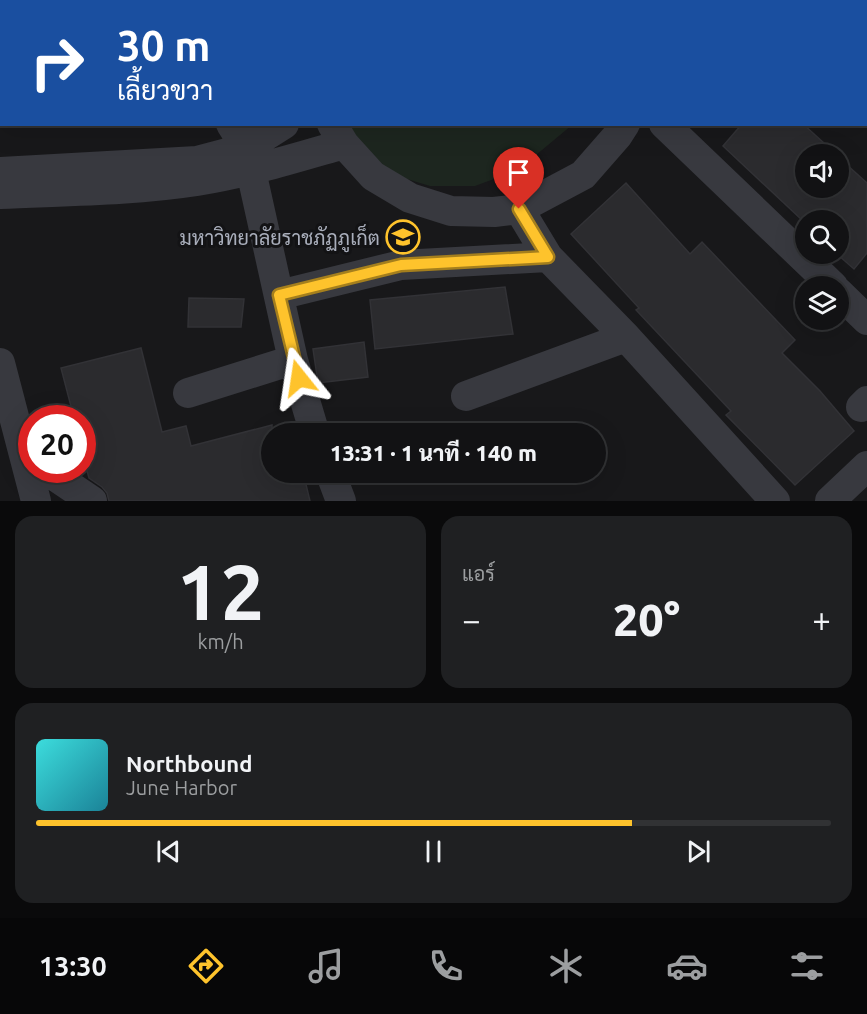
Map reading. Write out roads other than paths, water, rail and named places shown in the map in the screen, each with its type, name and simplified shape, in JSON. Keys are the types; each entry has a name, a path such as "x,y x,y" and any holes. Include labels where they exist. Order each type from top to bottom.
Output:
{"lane":[{"path":"0,194 141,188 197,181 243,147 280,126"},
{"path":"0,172 197,161 243,147 338,134 373,176 410,198 451,211 495,212 519,209 583,175 624,126"},
{"path":"673,127 823,276"},
{"path":"243,147 293,360 312,423"},
{"path":"519,209 548,257 626,337 775,501"},
{"path":"279,295 401,265 548,257"},
{"path":"849,303 867,320"},
{"path":"466,396 626,337"},
{"path":"188,393 293,360"},
{"path":"0,363 18,415"},
{"path":"830,501 867,466"},
{"path":"35,483 36,501"},
{"path":"66,483 92,501"},
{"path":"334,483 341,501"}],"place":[{"name":"มหาวิทยาลัยราชภัฏภูเก็ต","path":"403,237"}]}
